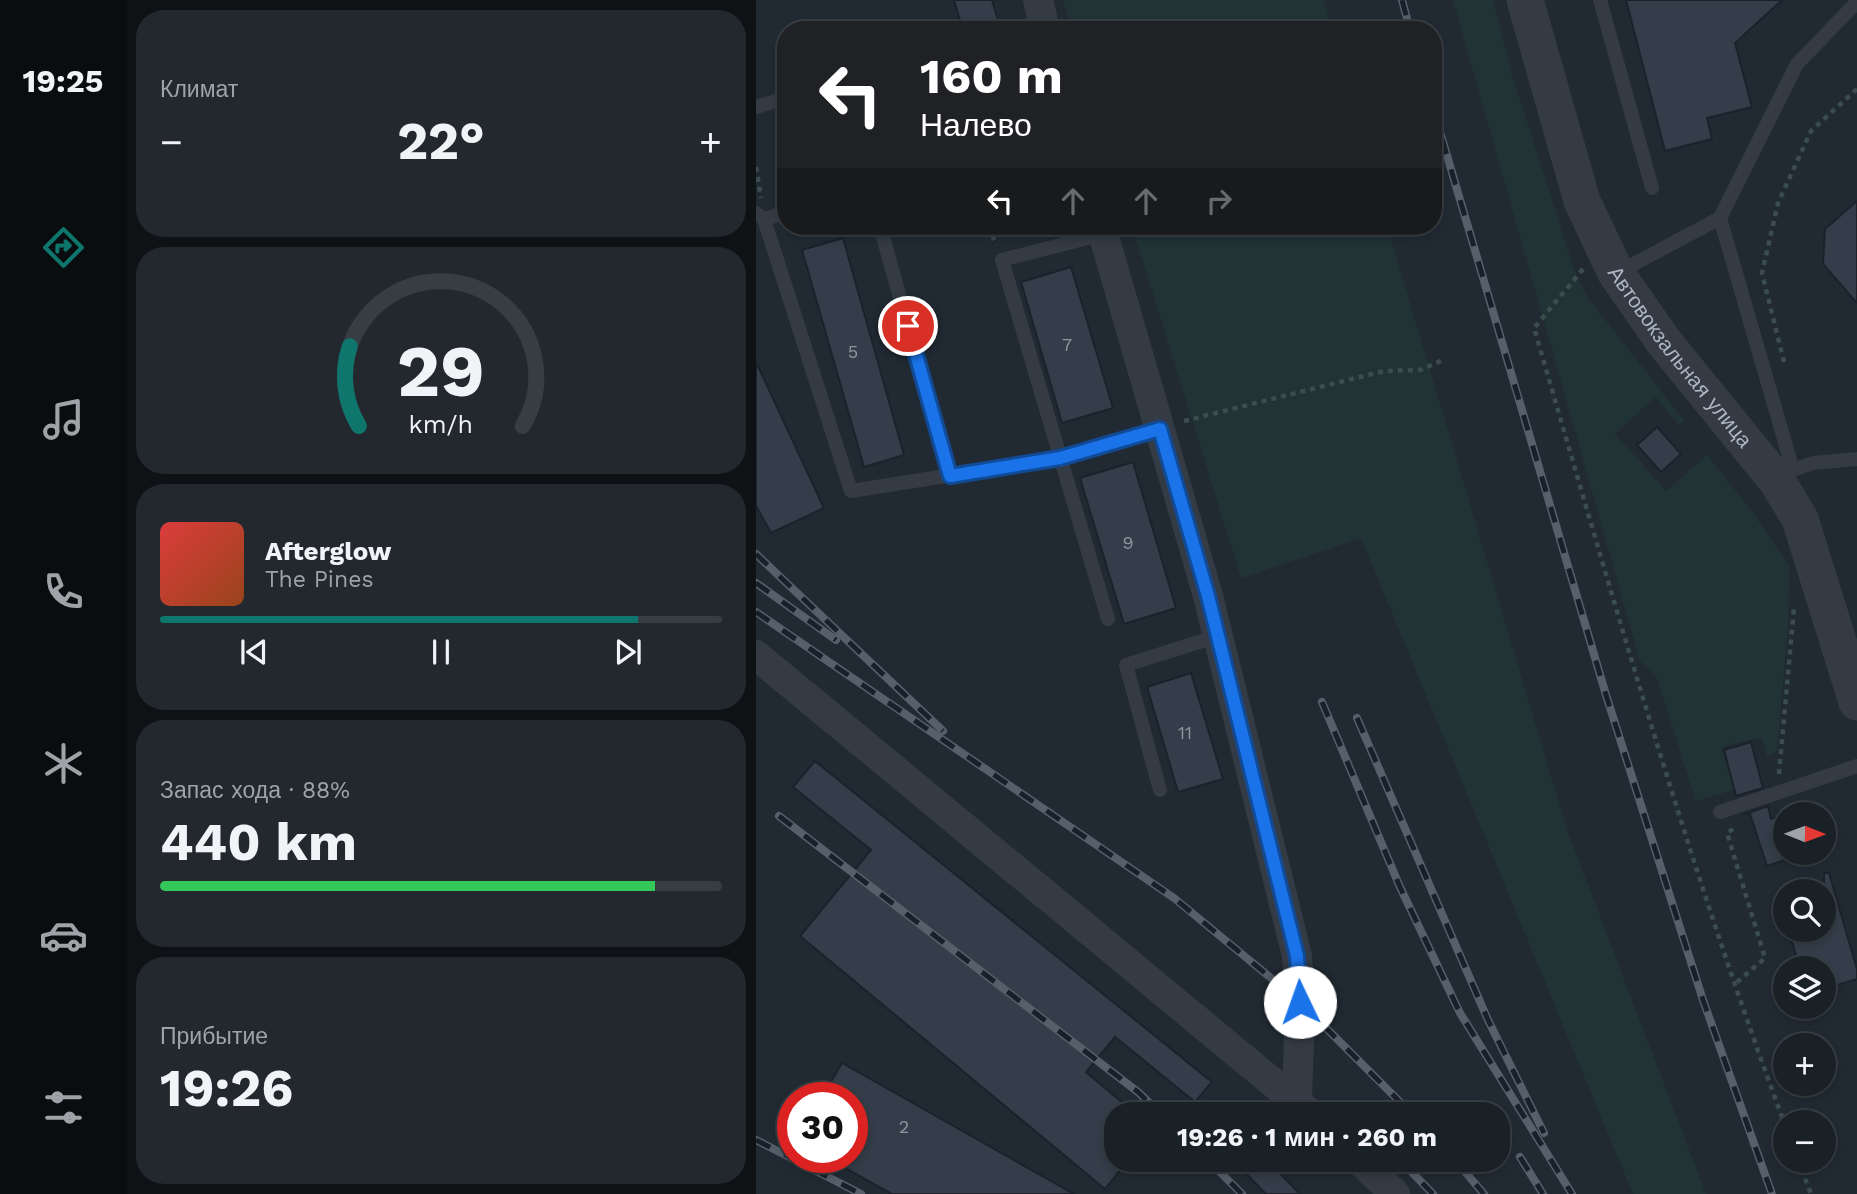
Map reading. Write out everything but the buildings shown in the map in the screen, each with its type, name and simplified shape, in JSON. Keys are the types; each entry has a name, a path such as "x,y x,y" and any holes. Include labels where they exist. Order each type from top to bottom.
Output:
{"street":[{"name":"Автовокзальная улица","path":"1525,0 1599,271 1785,476 1857,702"},
{"path":"1103,235 1218,636 1297,956 1300,1002 1296,1058 1303,1102"},
{"path":"756,655 1297,1102"},
{"path":"1372,1172 1395,1194"}],"lane":[{"path":"1600,0 1652,188"},
{"path":"1599,271 1720,218 1797,64 1857,2"},
{"path":"756,107 777,101"},
{"path":"760,216 851,491 1060,458 1160,429"},
{"path":"1720,218 1785,476 1813,463 1857,459"},
{"path":"883,235 950,476"},
{"path":"1085,235 1002,260 1108,619"},
{"path":"1160,790 1126,665 1218,636"},
{"path":"1720,812 1857,766"}],"path":[{"path":"1787,374 1762,273 1778,202 1811,131 1857,89"},
{"path":"1599,271 1534,328 1641,694 1754,1042 1779,1110"},
{"path":"1160,429 1252,401 1330,386 1384,370 1420,370 1445,359"},
{"path":"1803,1173 1811,1194"}],"shaded area":[{"path":"1063,0 1323,0 1329,21 1069,21"},
{"path":"1453,0 1493,0 1513,78 1574,269 1588,298 1684,420 1679,425 1655,397 1615,434 1666,491 1707,455 1751,510 1789,566 1788,626 1777,752 1767,756 1761,737 1721,747 1734,790 1696,801 1656,676 1640,661"},
{"path":"1135,235 1390,235 1567,830 1706,1194 1633,1194 1361,538 1241,578"}],"railway":[{"path":"1402,0 1408,21"},
{"path":"1442,139 1606,695 1703,1000 1772,1194"},
{"path":"756,554 943,731"},
{"path":"756,583 836,640"},
{"path":"756,612 1174,898 1300,1002 1400,1102"},
{"path":"1322,702 1400,887 1460,1013 1572,1194"},
{"path":"1357,718 1488,1020 1544,1133"},
{"path":"779,816 1148,1102"},
{"path":"756,1140 861,1194"},
{"path":"1520,1157 1543,1194"},
{"path":"1220,1172 1242,1194"},
{"path":"1412,1172 1433,1194"},
{"path":"1465,1172 1484,1194"}],"route":[{"path":"908,326 950,476 1060,458 1160,429 1208,596 1297,956 1300,1002"}]}
